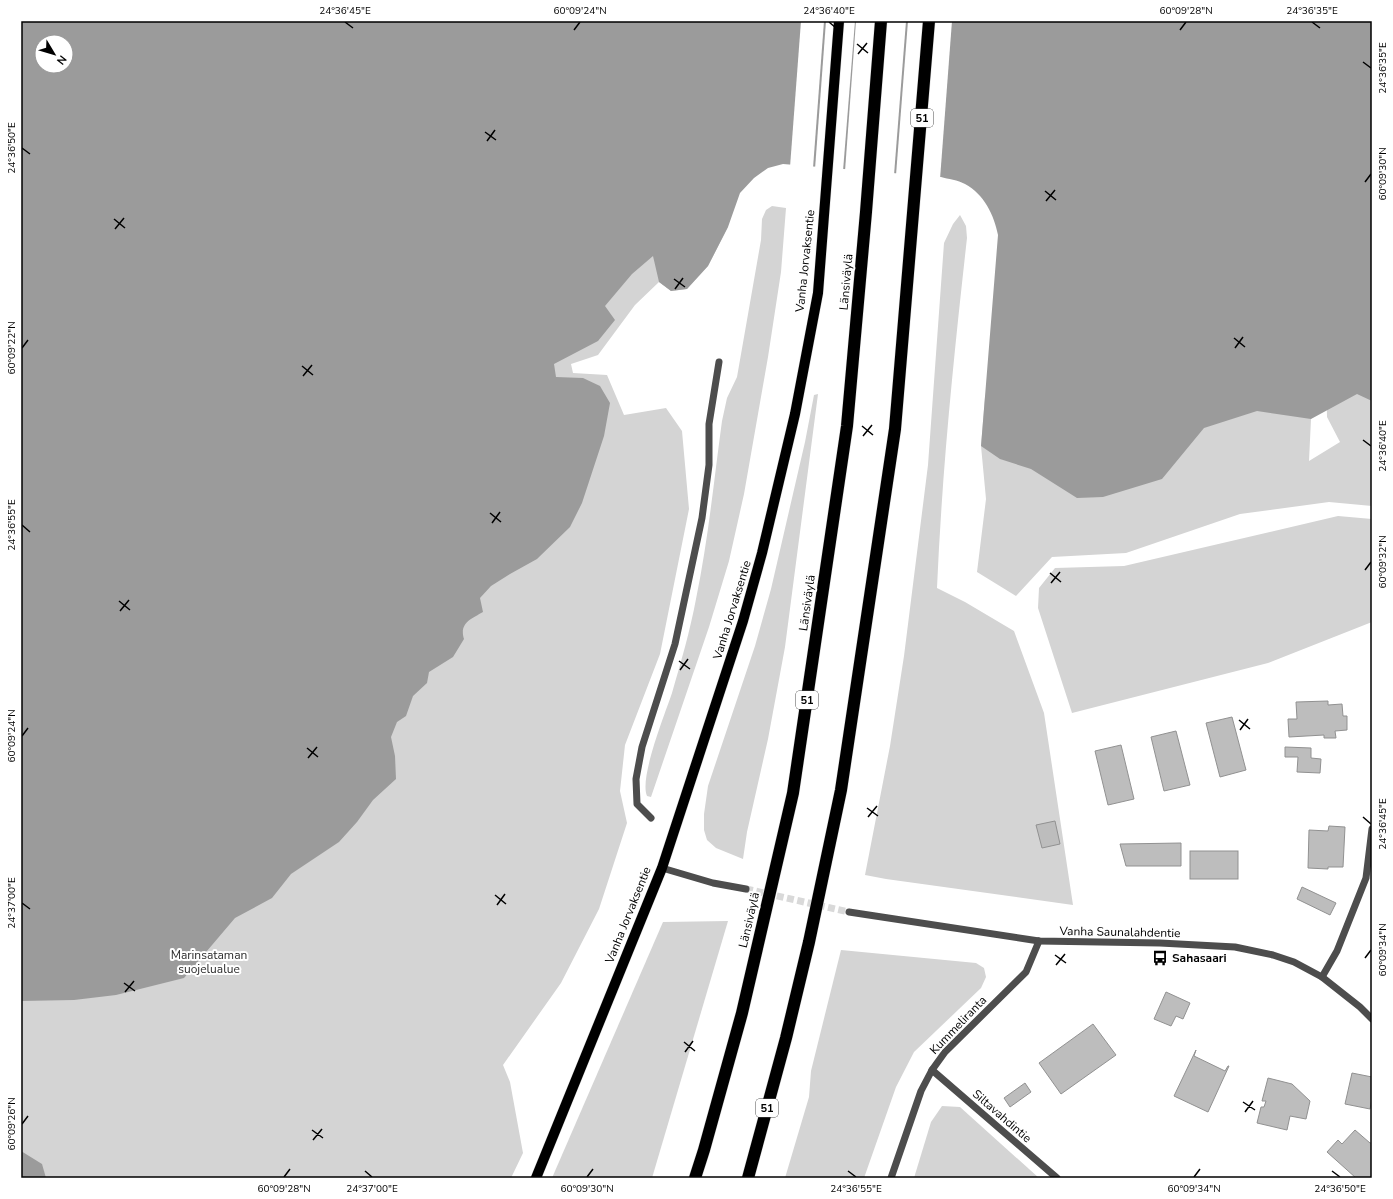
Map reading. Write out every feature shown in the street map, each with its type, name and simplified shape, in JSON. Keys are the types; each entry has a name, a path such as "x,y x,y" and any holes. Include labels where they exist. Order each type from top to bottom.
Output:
{"highway":[{"name":"Länsiväylä","path":"695,1178 742,1012 793,793 847,426 881,21"},
{"name":"51","path":"748,1178 786,1038 809,942 841,790 896,429 929,21"}],"main road":[{"name":"Vanha Jorvaksentie","path":"536,1178 662,868 743,621 762,553 795,414 818,293 821,237 839,21"}],"street":[{"path":"651,818 637,804 636,779 642,747 675,644 702,518 709,465 709,424 719,362"},
{"path":"1322,977 1337,951 1366,878 1372,829"},
{"path":"662,868 713,884 746,889"},
{"name":"Vanha Saunalahdentie","path":"850,912 1039,941 1160,943 1235,947 1273,955 1294,962 1322,977 1360,1007 1372,1019"},
{"name":"Kummeliranta","path":"891,1178 921,1091 932,1070 945,1052 1026,972 1039,941"},
{"name":"Siltavahdintie","path":"932,1070 1057,1178"}],"green space":[{"path":"772,206 786,208 781,272 744,494 729,561 709,627 651,797 647,796 645,787 647,775 654,746 672,693 694,611 707,533 722,421 727,398 737,377 761,240 762,219 766,210"},
{"path":"960,215 966,226 967,238 949,413 937,588 965,602 1014,631 1044,713 1073,905 865,875 890,746 904,656 928,465 944,243 953,224"},
{"name":"Marinsataman suojelualue","path":"728,227 708,266 687,289 671,291 659,282 635,305 598,355 571,364 573,373 607,375 624,415 666,408 682,431 689,509 660,654 625,745 620,791 627,823 599,909 561,983 503,1065 510,1082 523,1153 511,1178 21,1178 21,879 599,261"},
{"path":"1372,262 1372,506 1329,502 1240,514 1126,553 1052,557 1016,596 977,572 986,499 981,446 985,397 1165,427 1306,400 1311,419 1309,461 1340,442 1327,417 1326,374"},
{"path":"818,394 785,647 768,739 747,832 743,859 716,848 707,840 704,830 704,814 708,786 755,646 771,589 805,442 814,395"},
{"path":"1338,516 1372,519 1372,622 1268,663 1072,713 1038,608 1039,588 1055,568 1124,566"},
{"path":"728,921 652,1178 552,1178 663,922"},
{"path":"841,950 976,963 984,968 986,977 981,988 914,1052 896,1087 864,1178 785,1178 809,1097 811,1071"},
{"path":"942,1106 960,1107 1039,1178 914,1178 931,1122"}],"shaded area":[{"path":"21,21 1372,21 1372,401 1357,394 1311,419 1257,411 1204,428 1162,479 1103,497 1077,498 1031,469 1000,459 981,446 998,235 991,213 978,193 962,183 941,177 783,164 768,168 754,178 740,193 728,227 708,266 687,289 671,291 659,282 653,256 632,274 605,306 615,320 598,341 554,364 556,377 583,378 600,386 610,403 604,436 582,503 570,527 537,559 491,586 480,598 483,612 470,619 465,625 463,629 464,639 453,657 429,672 427,683 413,696 406,716 397,722 391,737 395,756 396,779 373,800 357,822 339,842 291,874 272,898 235,918 184,978 116,995 74,1000 21,1001"},
{"path":"21,1151 42,1164 46,1178 21,1178"}],"pier":[{"path":"801,21 824,21 813,168 790,167"},
{"path":"826,21 855,21 843,171 815,169"},
{"path":"856,21 906,21 894,175 845,171"},
{"path":"908,21 952,21 940,179 896,175"}],"building":[{"path":"1328,701 1328,705 1342,704 1343,716 1347,716 1347,730 1335,731 1336,738 1324,738 1324,735 1289,737 1288,719 1297,719 1296,702"},
{"path":"1232,717 1246,770 1220,777 1206,723"},
{"path":"1176,731 1190,785 1164,791 1151,737"},
{"path":"1121,745 1134,799 1108,805 1095,751"},
{"path":"1285,747 1311,748 1311,758 1321,759 1320,773 1297,772 1298,757 1285,757"},
{"path":"1055,821 1060,844 1042,848 1036,825"},
{"path":"1329,826 1345,827 1343,867 1328,867 1328,869 1308,868 1309,830 1328,831"},
{"path":"1181,843 1181,866 1126,866 1120,844"},
{"path":"1190,851 1238,851 1238,879 1190,879"},
{"path":"1302,887 1336,903 1330,915 1297,899"},
{"path":"1166,992 1190,1003 1183,1019 1176,1016 1171,1026 1154,1019"},
{"path":"1093,1024 1116,1055 1061,1094 1039,1063"},
{"path":"1196,1050 1194,1056 1225,1071 1229,1066 1208,1112 1174,1096"},
{"path":"1352,1073 1372,1077 1372,1098 1370,1109 1345,1104"},
{"path":"1268,1078 1292,1084 1310,1101 1306,1119 1290,1116 1287,1130 1257,1123 1261,1107 1264,1107 1266,1101 1262,1101"},
{"path":"1025,1083 1031,1092 1010,1107 1004,1098"},
{"path":"1355,1130 1370,1143 1372,1143 1372,1178 1356,1178 1327,1152 1338,1140 1342,1144"}],"tunnel":[{"path":"746,889 849,912"}],"place":[{"name":"Sahasaari","path":"1160,958"}]}
